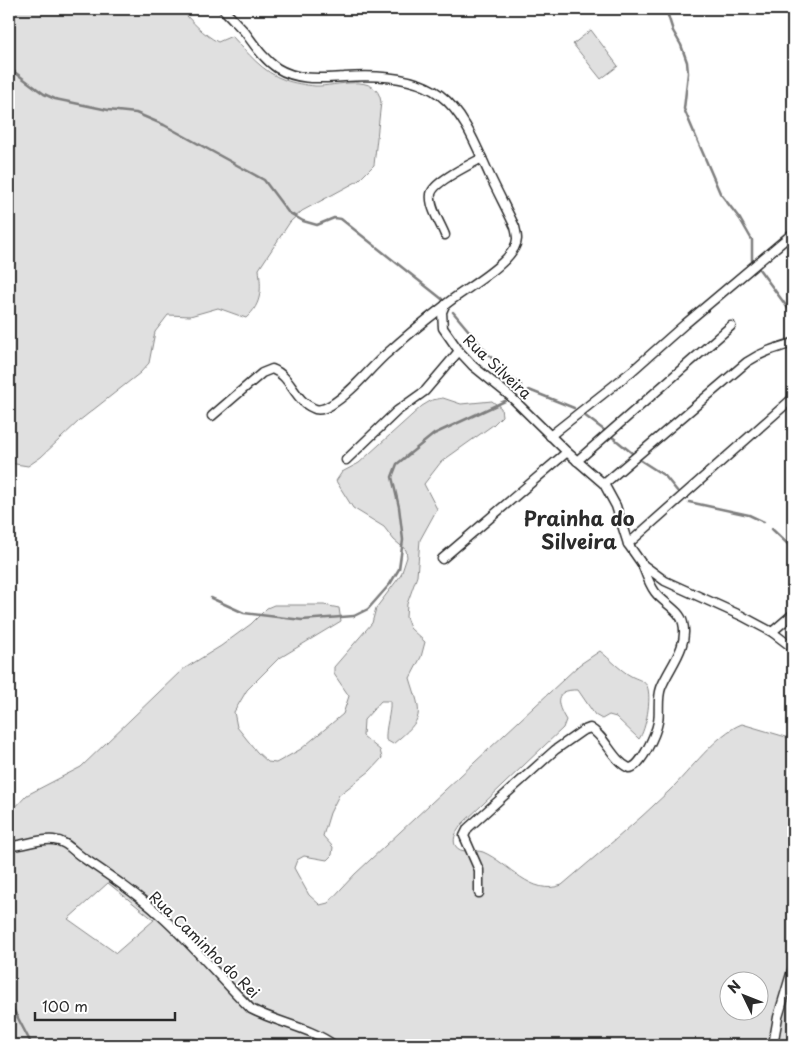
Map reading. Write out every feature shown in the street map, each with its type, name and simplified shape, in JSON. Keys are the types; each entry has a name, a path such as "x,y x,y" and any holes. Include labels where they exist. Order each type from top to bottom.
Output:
{"street":[{"path":"212,416 262,373 272,369 281,372 300,398 313,408 322,409 330,406 349,391 410,334 499,265 511,253 517,239 515,227 482,158 459,116 440,95 399,79 360,76 315,78 301,77 290,73 271,63 223,9"},
{"path":"445,236 432,203 431,193 435,185 482,158"},
{"path":"550,436 632,371 793,233"},
{"name":"Rua Silveira","path":"444,306 442,312 443,328 459,352 510,396 566,452 604,484 616,506 628,544 642,564 665,581 713,601 772,632 793,648"},
{"path":"577,461 732,326"},
{"path":"604,484 747,362 770,349 793,343"},
{"path":"346,460 397,411 425,391 459,352"},
{"path":"628,544 793,398"},
{"path":"442,559 566,452"},
{"path":"479,893 479,870 464,836 468,828 555,750 582,731 590,728 596,732 618,761 628,768 635,766 648,748 658,722 659,696 682,647 684,627 680,617 656,593 642,564"},
{"path":"772,632 793,614"},
{"name":"Rua Caminho do Rei","path":"9,846 19,846 42,840 54,840 66,844 80,856 111,876 162,917 251,1009 310,1031 334,1045"},
{"path":"773,1045 778,1018 793,967"}],"shaded area":[{"path":"9,9 181,9 203,32 218,42 232,36 256,61 277,77 315,86 344,83 364,84 378,92 381,102 374,165 358,181 302,211 290,222 259,269 260,295 252,312 246,318 218,308 190,316 168,315 155,332 149,363 140,373 79,421 41,457 28,466 9,463"},
{"path":"591,30 618,66 601,79 573,44"},
{"path":"443,398 461,404 492,401 501,408 502,416 493,425 441,462 424,484 437,509 420,540 417,576 407,604 406,617 410,628 425,642 421,657 410,678 417,701 418,716 411,728 393,744 386,740 390,701 381,701 364,720 363,736 380,750 382,758 370,771 339,795 330,813 323,836 333,847 332,855 327,860 304,856 297,860 294,868 309,895 320,905 328,903 355,874 579,665 600,651 623,671 642,681 647,686 649,698 648,713 642,735 639,739 616,717 609,715 602,719 595,715 578,690 564,692 559,699 560,708 566,720 563,728 462,824 455,836 455,845 460,850 480,851 493,857 530,883 551,887 562,885 656,803 713,744 733,729 742,724 786,737 793,736 793,1045 9,1045 9,814 27,795 81,767 182,670 221,646 251,624 267,608 274,605 324,605 339,608 341,621 278,659 247,690 234,712 237,727 257,752 268,762 276,763 301,749 343,714 349,696 334,674 334,667 372,623 376,608 401,575 407,557 406,550 394,540 384,527 353,508 336,481 342,472 359,463 422,406 432,400","holes":["108,883 154,920 116,953 68,919"]}],"waterway":[{"path":"666,9 673,31 681,45 687,62 688,73 684,109 720,193 740,219 752,240 752,260"},
{"path":"9,68 44,94 55,99 108,110 136,113 164,125 264,180 288,212 303,221 317,225 334,218 341,219 442,299"},
{"path":"759,269 793,315"},
{"path":"453,312 505,374 521,385"},
{"path":"529,390 574,408"},
{"path":"211,598 244,613 302,620 354,616 368,609 390,584 399,569 403,540 399,507 392,477 397,464 434,434 505,401"},
{"path":"584,415 604,430"},
{"path":"611,436 632,453"},
{"path":"640,460 665,476 678,492"},
{"path":"689,502 749,515 764,522"},
{"path":"772,529 793,549"},
{"path":"9,1001 32,1045"}],"district":[{"name":"Prainha do Silveira","path":"579,530"}]}
